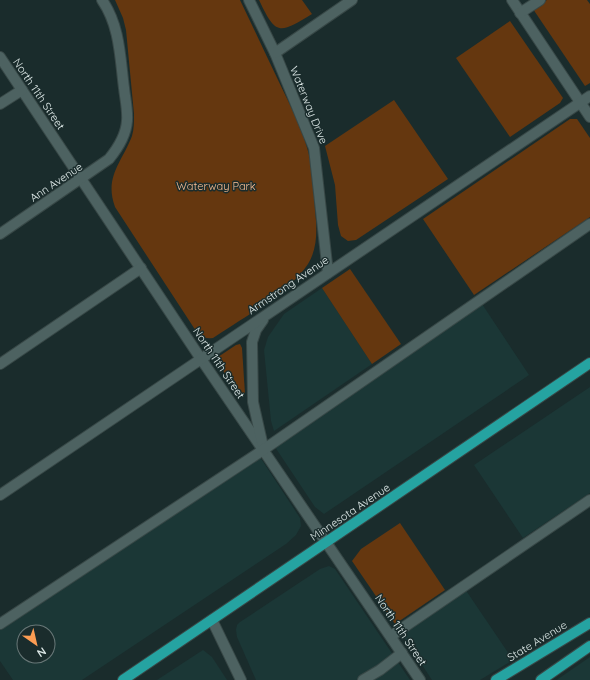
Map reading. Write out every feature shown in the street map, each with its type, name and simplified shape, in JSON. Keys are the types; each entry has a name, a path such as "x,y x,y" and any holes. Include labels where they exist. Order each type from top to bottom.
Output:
{"main road":[{"name":"Minnesota Avenue","path":"123,680 590,363"},
{"name":"State Avenue","path":"496,680 590,623"},
{"path":"541,680 590,646"}],"street":[{"name":"Ann Avenue","path":"0,234 109,160 120,144 127,121 118,40 108,9 102,0"},
{"name":"Waterway Drive","path":"249,0 275,53 314,148 328,273"},
{"path":"275,53 352,0"},
{"path":"512,0 590,118"},
{"path":"520,13 540,0"},
{"name":"North 11th Street","path":"0,57 202,359 420,680"},
{"path":"0,104 22,90"},
{"name":"Armstrong Avenue","path":"0,494 590,96"},
{"path":"0,624 264,450 590,224"},
{"path":"0,364 141,268"},
{"path":"264,450 253,402 252,342 256,330 266,315"},
{"path":"390,636 590,500"},
{"path":"212,620 241,680"},
{"path":"363,680 380,670 402,653"}],"shaded area":[{"path":"322,288 372,364 274,431 271,421 264,350 268,337 284,314"},
{"path":"482,304 529,375 324,514 315,507 275,447"},
{"path":"590,387 590,493 523,538 474,465"},
{"path":"260,457 300,518 301,526 296,535 286,544 82,680 13,680 0,661 0,629"},
{"path":"329,566 335,569 410,680 256,680 237,637 237,625 320,569"},
{"path":"465,589 513,660 480,680 432,680 401,633"},
{"path":"203,650 212,657 227,680 157,680"},
{"path":"590,657 590,680 557,680 558,679"}],"green space":[{"name":"Waterway Park","path":"115,0 240,0 301,129 310,159 316,238 314,251 308,264 290,284 278,294 213,338 206,338 202,336 194,328 115,207 112,196 113,178 132,136 134,128 134,114 126,30 123,18"},
{"path":"259,0 302,0 312,14 292,25 285,28 280,28 275,26 270,20"},
{"path":"547,0 587,0 590,4 590,83 585,86 533,9"},
{"path":"510,21 563,98 560,103 510,137 456,58"},
{"path":"394,100 448,179 356,240 348,241 341,236 338,225 335,185 325,146"},
{"path":"570,119 577,119 590,138 590,217 474,295 423,219"},
{"path":"350,269 401,344 372,364 322,288"},
{"path":"240,344 242,348 245,394 243,397 240,397 217,361 218,357"},
{"path":"400,523 445,590 395,624 352,561 361,549"}]}
